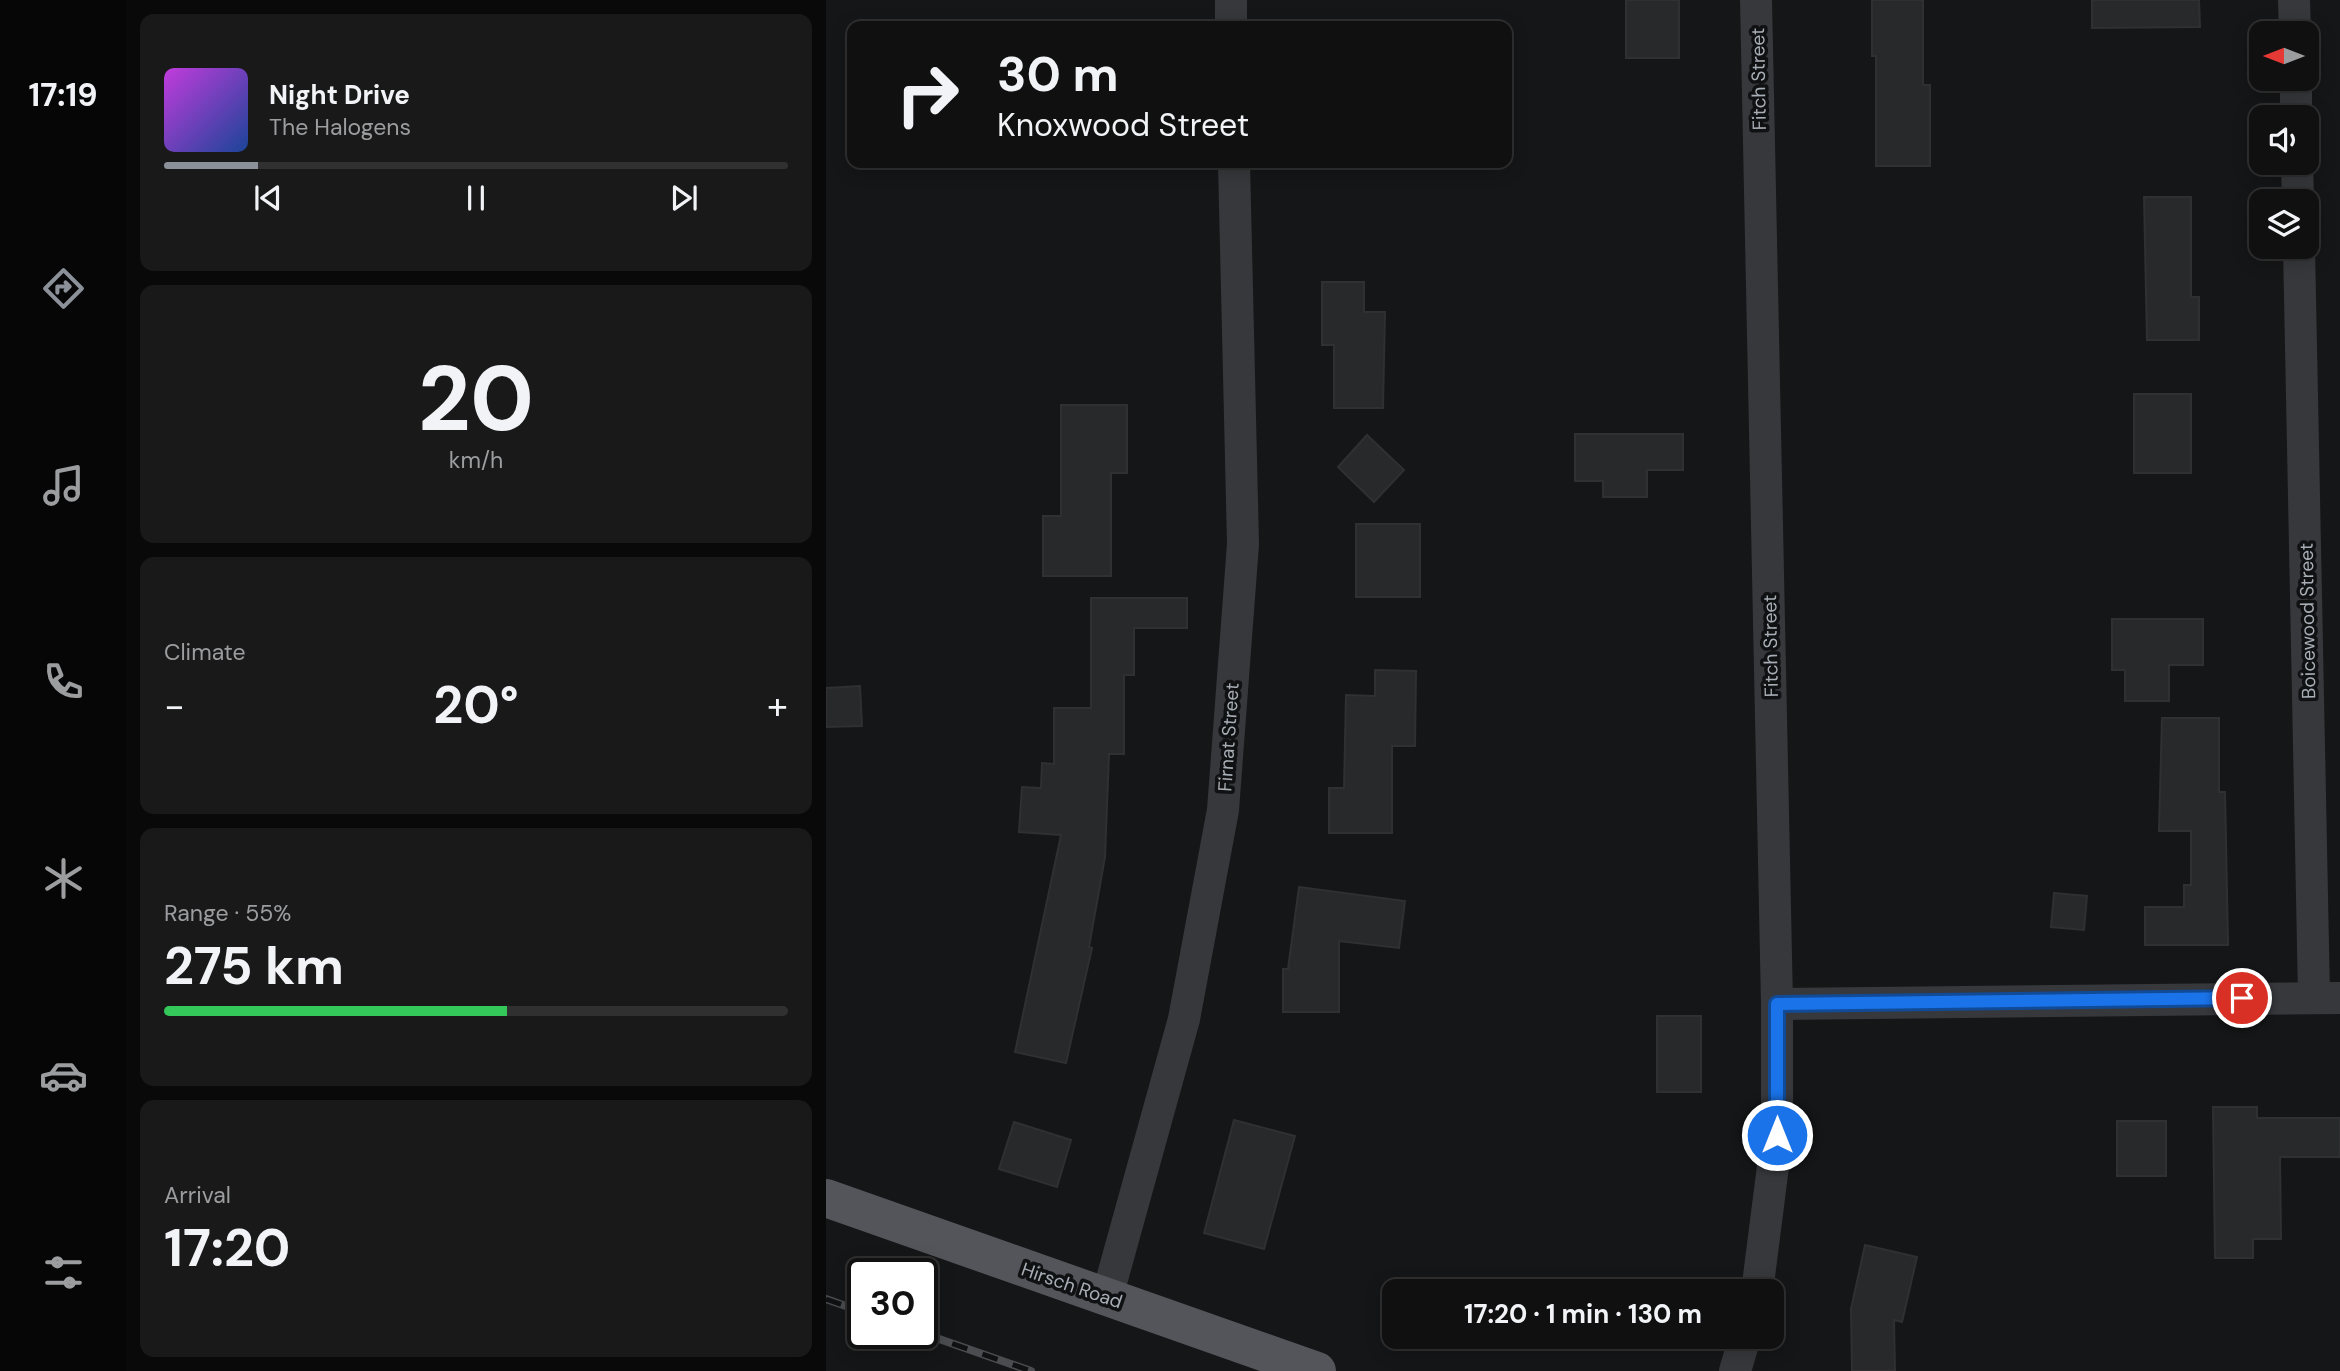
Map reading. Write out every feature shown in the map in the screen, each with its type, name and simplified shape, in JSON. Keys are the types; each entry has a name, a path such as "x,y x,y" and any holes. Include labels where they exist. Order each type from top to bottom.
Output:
{"main road":[{"name":"Hirsch Road","path":"826,1198 1317,1371"}],"street":[{"path":"1231,0 1231,21"},
{"name":"Fitch Street","path":"1756,0 1777,1004 1777,1135 1759,1279"},
{"path":"2294,0 2295,21"},
{"name":"Firnat Street","path":"1107,1297 1184,1019 1223,810 1243,544 1234,168"},
{"name":"Boicewood Street","path":"2299,259 2327,997"},
{"path":"1777,1004 2327,997"},
{"path":"1735,1371 1741,1349"}],"building":[{"path":"1626,0 1679,0 1679,58 1626,58"},
{"path":"1872,0 1923,0 1923,85 1930,85 1930,166 1876,166 1876,56 1872,56"},
{"path":"2092,0 2199,0 2200,27 2092,28"},
{"path":"2144,197 2191,197 2191,297 2199,297 2199,340 2147,340"},
{"path":"1322,282 1364,282 1364,312 1385,312 1383,408 1334,408 1334,345 1322,345"},
{"path":"2134,394 2191,394 2191,473 2134,473"},
{"path":"1061,405 1127,405 1127,473 1111,473 1111,576 1043,576 1043,516 1061,516"},
{"path":"1575,434 1683,434 1683,470 1647,470 1647,497 1603,497 1603,481 1575,481"},
{"path":"1367,435 1404,470 1374,502 1338,467"},
{"path":"1356,524 1420,524 1420,597 1356,597"},
{"path":"1091,598 1187,598 1187,628 1134,628 1134,675 1124,675 1124,754 1109,754 1105,857 1089,947 1092,948 1066,1063 1015,1052 1061,835 1019,832 1022,787 1041,788 1042,763 1054,764 1054,708 1091,708"},
{"path":"2112,619 2203,619 2203,665 2169,665 2169,701 2125,701 2125,670 2112,670"},
{"path":"1375,670 1416,671 1415,746 1392,746 1392,833 1329,833 1329,788 1344,788 1346,695 1375,696"},
{"path":"860,686 862,726 826,727 826,688"},
{"path":"2162,718 2219,718 2219,792 2225,792 2228,945 2145,945 2145,907 2184,907 2184,885 2191,885 2191,831 2159,831"},
{"path":"1299,887 1405,901 1399,948 1339,941 1339,1012 1283,1012 1283,969 1288,969"},
{"path":"2054,893 2087,896 2084,930 2051,927"},
{"path":"1657,1016 1701,1016 1701,1092 1657,1092"},
{"path":"2213,1107 2257,1107 2257,1118 2340,1118 2340,1157 2280,1157 2281,1239 2253,1239 2253,1258 2215,1258"},
{"path":"1234,1120 1295,1136 1264,1249 1204,1233"},
{"path":"2117,1121 2166,1121 2166,1176 2117,1176"},
{"path":"1014,1122 1071,1140 1057,1187 999,1169"},
{"path":"1865,1245 1917,1257 1902,1322 1894,1320 1895,1371 1852,1371 1851,1309"}],"railway":[{"path":"826,1299 847,1306"},
{"path":"938,1339 1031,1371"}],"route":[{"path":"1777,1135 1777,1004 2242,998"}]}
